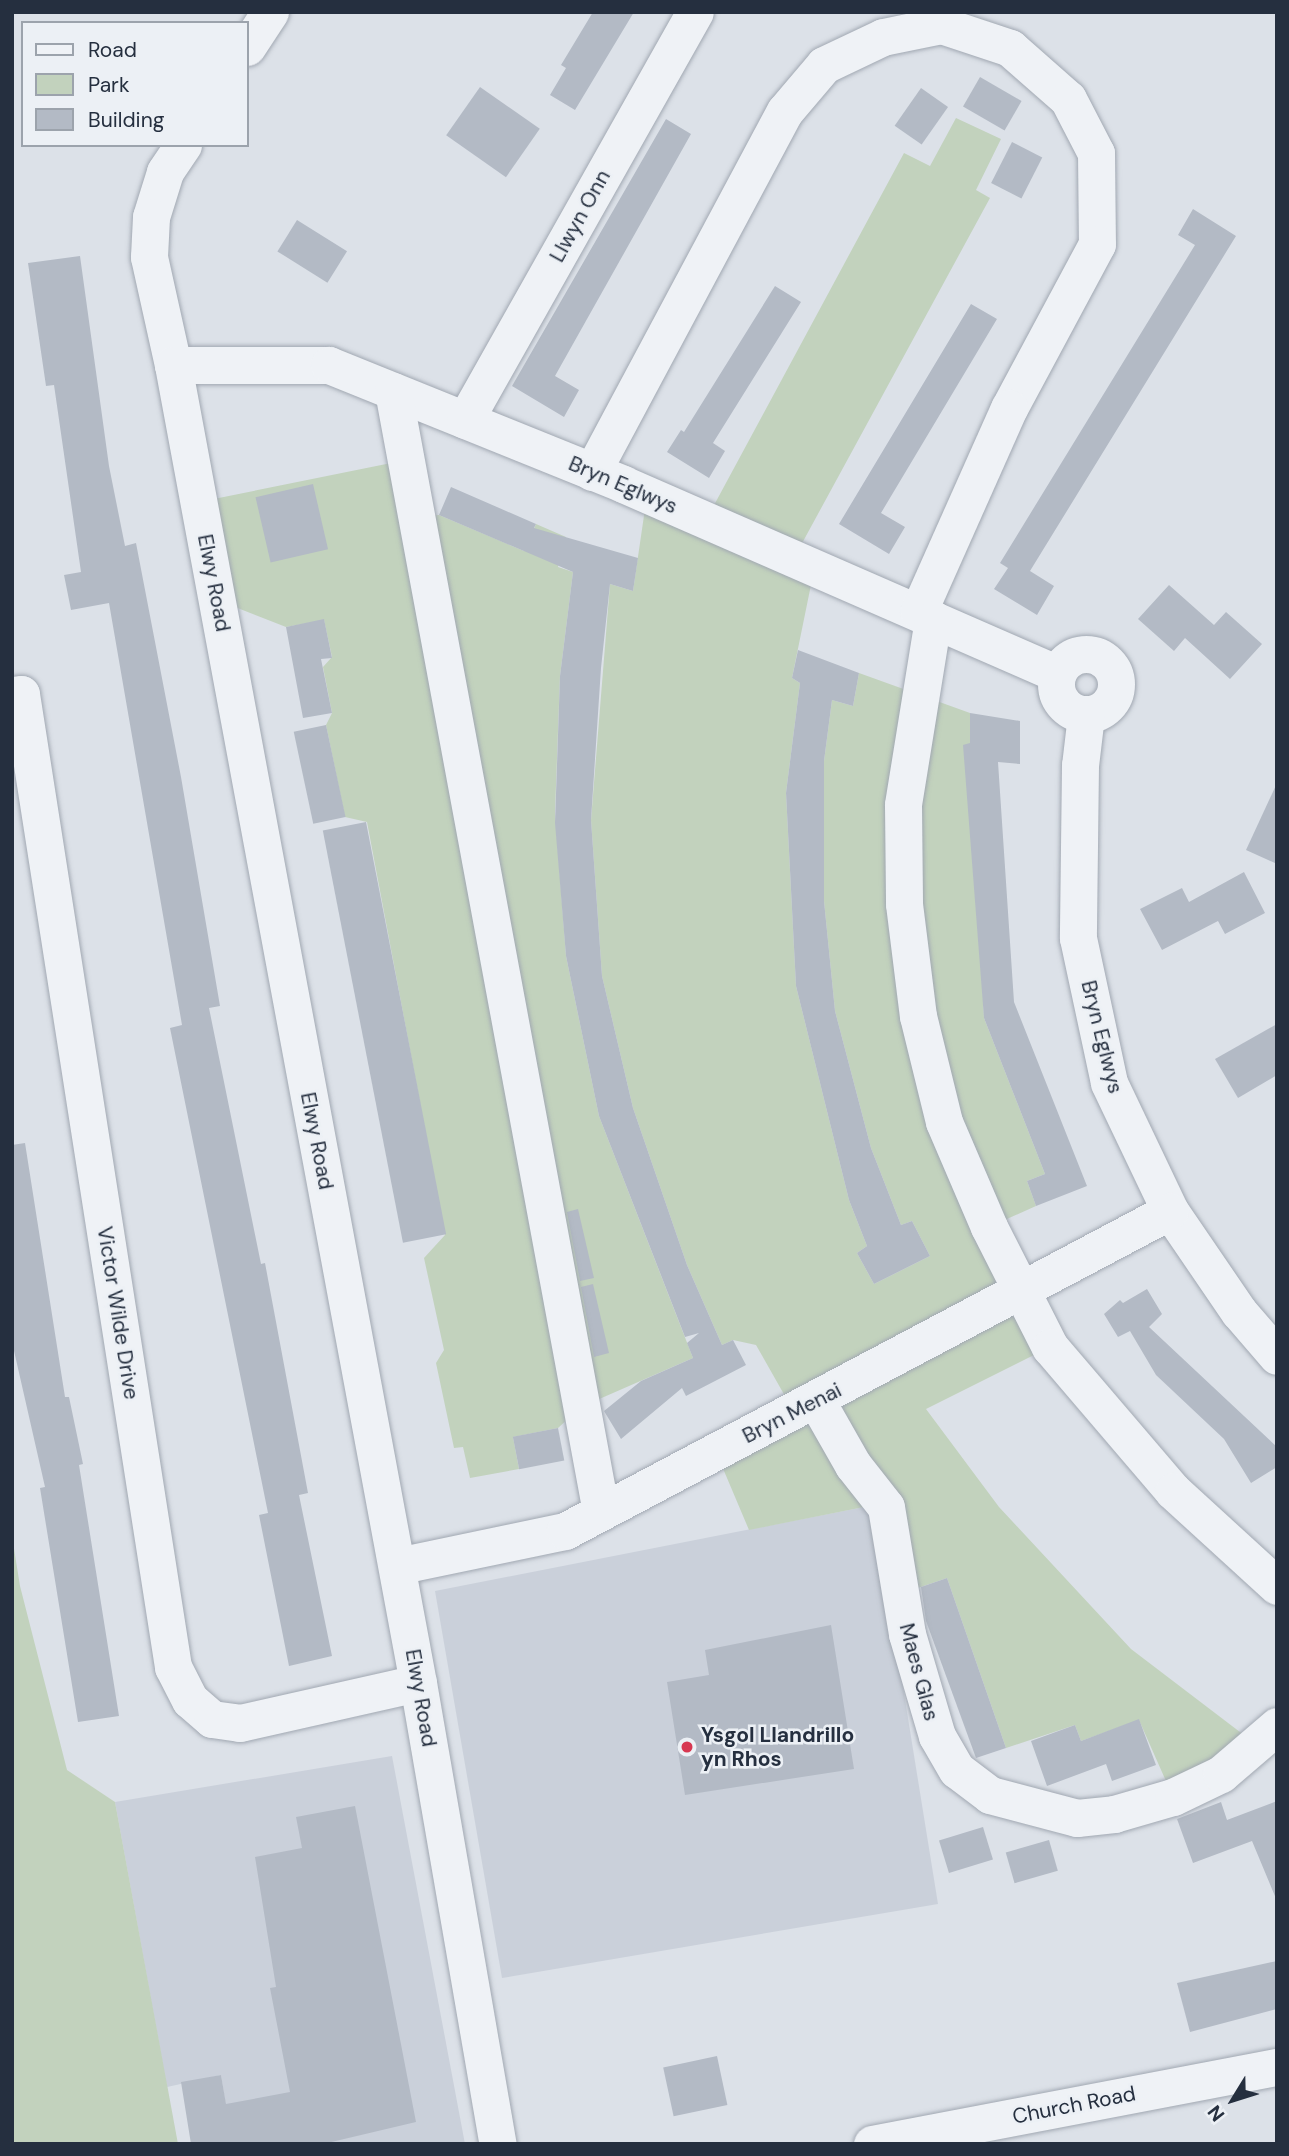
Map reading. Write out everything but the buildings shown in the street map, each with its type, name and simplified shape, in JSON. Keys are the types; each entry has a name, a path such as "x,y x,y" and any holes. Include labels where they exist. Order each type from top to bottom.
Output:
{"street":[{"path":"248,45 270,12"},
{"name":"Llwyn Onn","path":"465,420 695,12"},
{"path":"592,472 785,111 824,65 883,37 941,25 1010,48 1068,99 1096,153 1097,244 1009,408 925,615 902,805 904,904 918,1016 944,1122 1021,1294 1050,1347 1115,1427 1173,1491 1277,1586"},
{"name":"Elwy Road","path":"182,147 165,172 151,217 149,257 173,365 397,1566 498,2144"},
{"name":"Bryn Eglwys","path":"173,365 329,365 592,472 1057,674"},
{"path":"393,391 601,1512"},
{"path":"1082,654 1098,656 1111,666 1116,687 1112,700 1106,708 1086,715 1074,712 1059,699 1057,674 1067,660 1082,654"},
{"name":"Victor Wilde Drive","path":"12,695 21,694 173,1667 190,1700 212,1719 240,1723 418,1683"},
{"name":"Bryn Eglwys","path":"1086,715 1080,765 1078,939 1109,1083 1170,1212 1239,1312 1277,1356"},
{"name":"Bryn Menai","path":"397,1566 565,1531 1021,1294 1170,1212"},
{"name":"Maes Glas","path":"816,1401 853,1465 886,1507 907,1634 937,1737 957,1770 990,1795 1077,1818 1114,1814 1173,1797 1221,1774 1277,1726"},
{"name":"Church Road","path":"872,2144 1277,2067"}],"shaded area":[{"name":"Ysgol Llandrillo yn Rhos","path":"864,1507 876,1520 938,1904 502,1978 435,1591"},
{"path":"392,1756 465,2144 232,2144 221,2075 167,2087 115,1802"}],"green space":[{"path":"956,118 1001,139 976,190 990,198 794,558 813,575 792,678 800,683 786,793 796,986 849,1200 867,1246 857,1253 874,1284 930,1256 912,1221 901,1225 871,1148 835,1011 824,901 824,761 832,700 853,706 859,673 970,713 984,1018 1045,1174 1027,1181 1036,1206 989,1227 1050,1347 926,1409 999,1507 1131,1649 1257,1745 1173,1797 1139,1720 1081,1741 1075,1725 1006,1748 947,1578 915,1589 885,1507 864,1507 749,1530 716,1452 794,1412 756,1345 733,1340 722,1345 687,1265 633,1108 602,976 591,820 610,584 633,591 647,495 706,520 904,153 930,166"},
{"path":"406,460 417,517 439,515 524,551 536,524 566,537 558,567 573,572 560,676 555,813 566,956 599,1116 693,1358 581,1407 558,1428 513,1437 519,1469 470,1478 463,1447 454,1448 436,1363 444,1350 424,1258 445,1235 367,822 345,817 326,725 332,713 323,667 332,657 324,620 286,627 217,600 199,502"},
{"path":"12,1536 20,1586 67,1770 115,1802 178,2144 12,2144"}],"place":[{"name":"Ysgol Llandrillo yn Rhos","path":"687,1747"}]}
